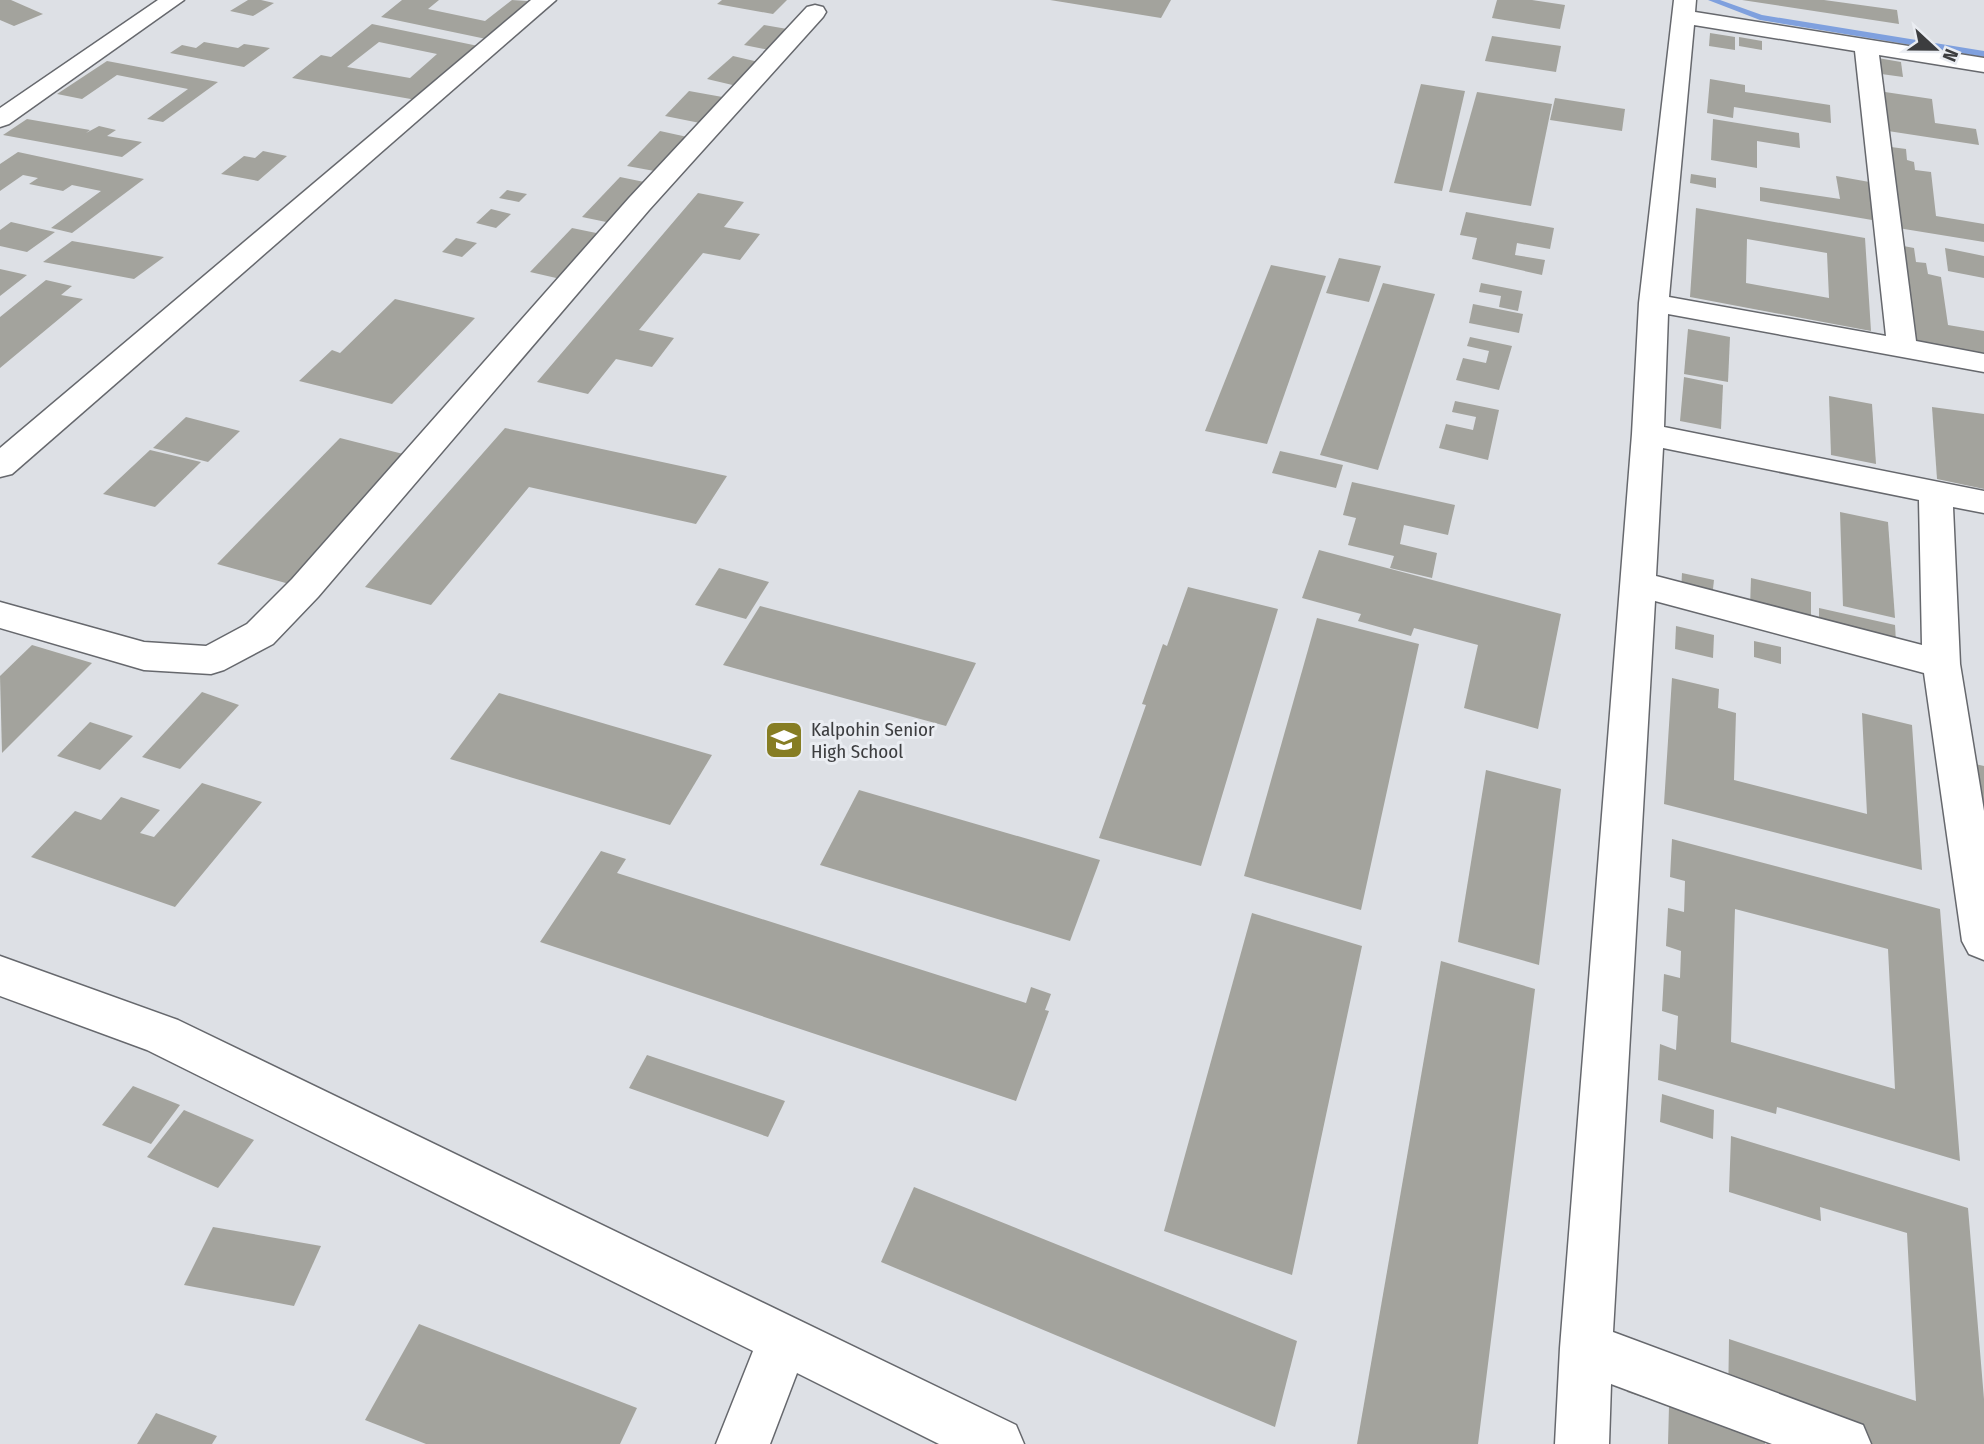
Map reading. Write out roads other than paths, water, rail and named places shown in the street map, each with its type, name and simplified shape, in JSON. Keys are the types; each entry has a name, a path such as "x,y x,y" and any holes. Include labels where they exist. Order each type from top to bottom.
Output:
{"street":[{"path":"0,119 173,0"},
{"path":"0,466 545,0"},
{"path":"1582,1444 1586,1348 1648,434 1654,303 1685,9 1984,65"},
{"path":"0,615 144,656 211,660 260,634 305,588 639,204 815,12"},
{"path":"1866,45 1902,348"},
{"path":"1654,303 1984,363"},
{"path":"1648,434 1984,502"},
{"path":"1936,492 1941,664 1984,941"},
{"path":"1638,584 1941,664"},
{"path":"0,976 162,1035 997,1444"},
{"path":"743,1444 783,1340"},
{"path":"1586,1348 1844,1444"}],"waterway":[{"path":"1712,0 1760,17 1984,54"}],"place":[{"name":"Kalpohin Senior High School","path":"784,740"}]}
